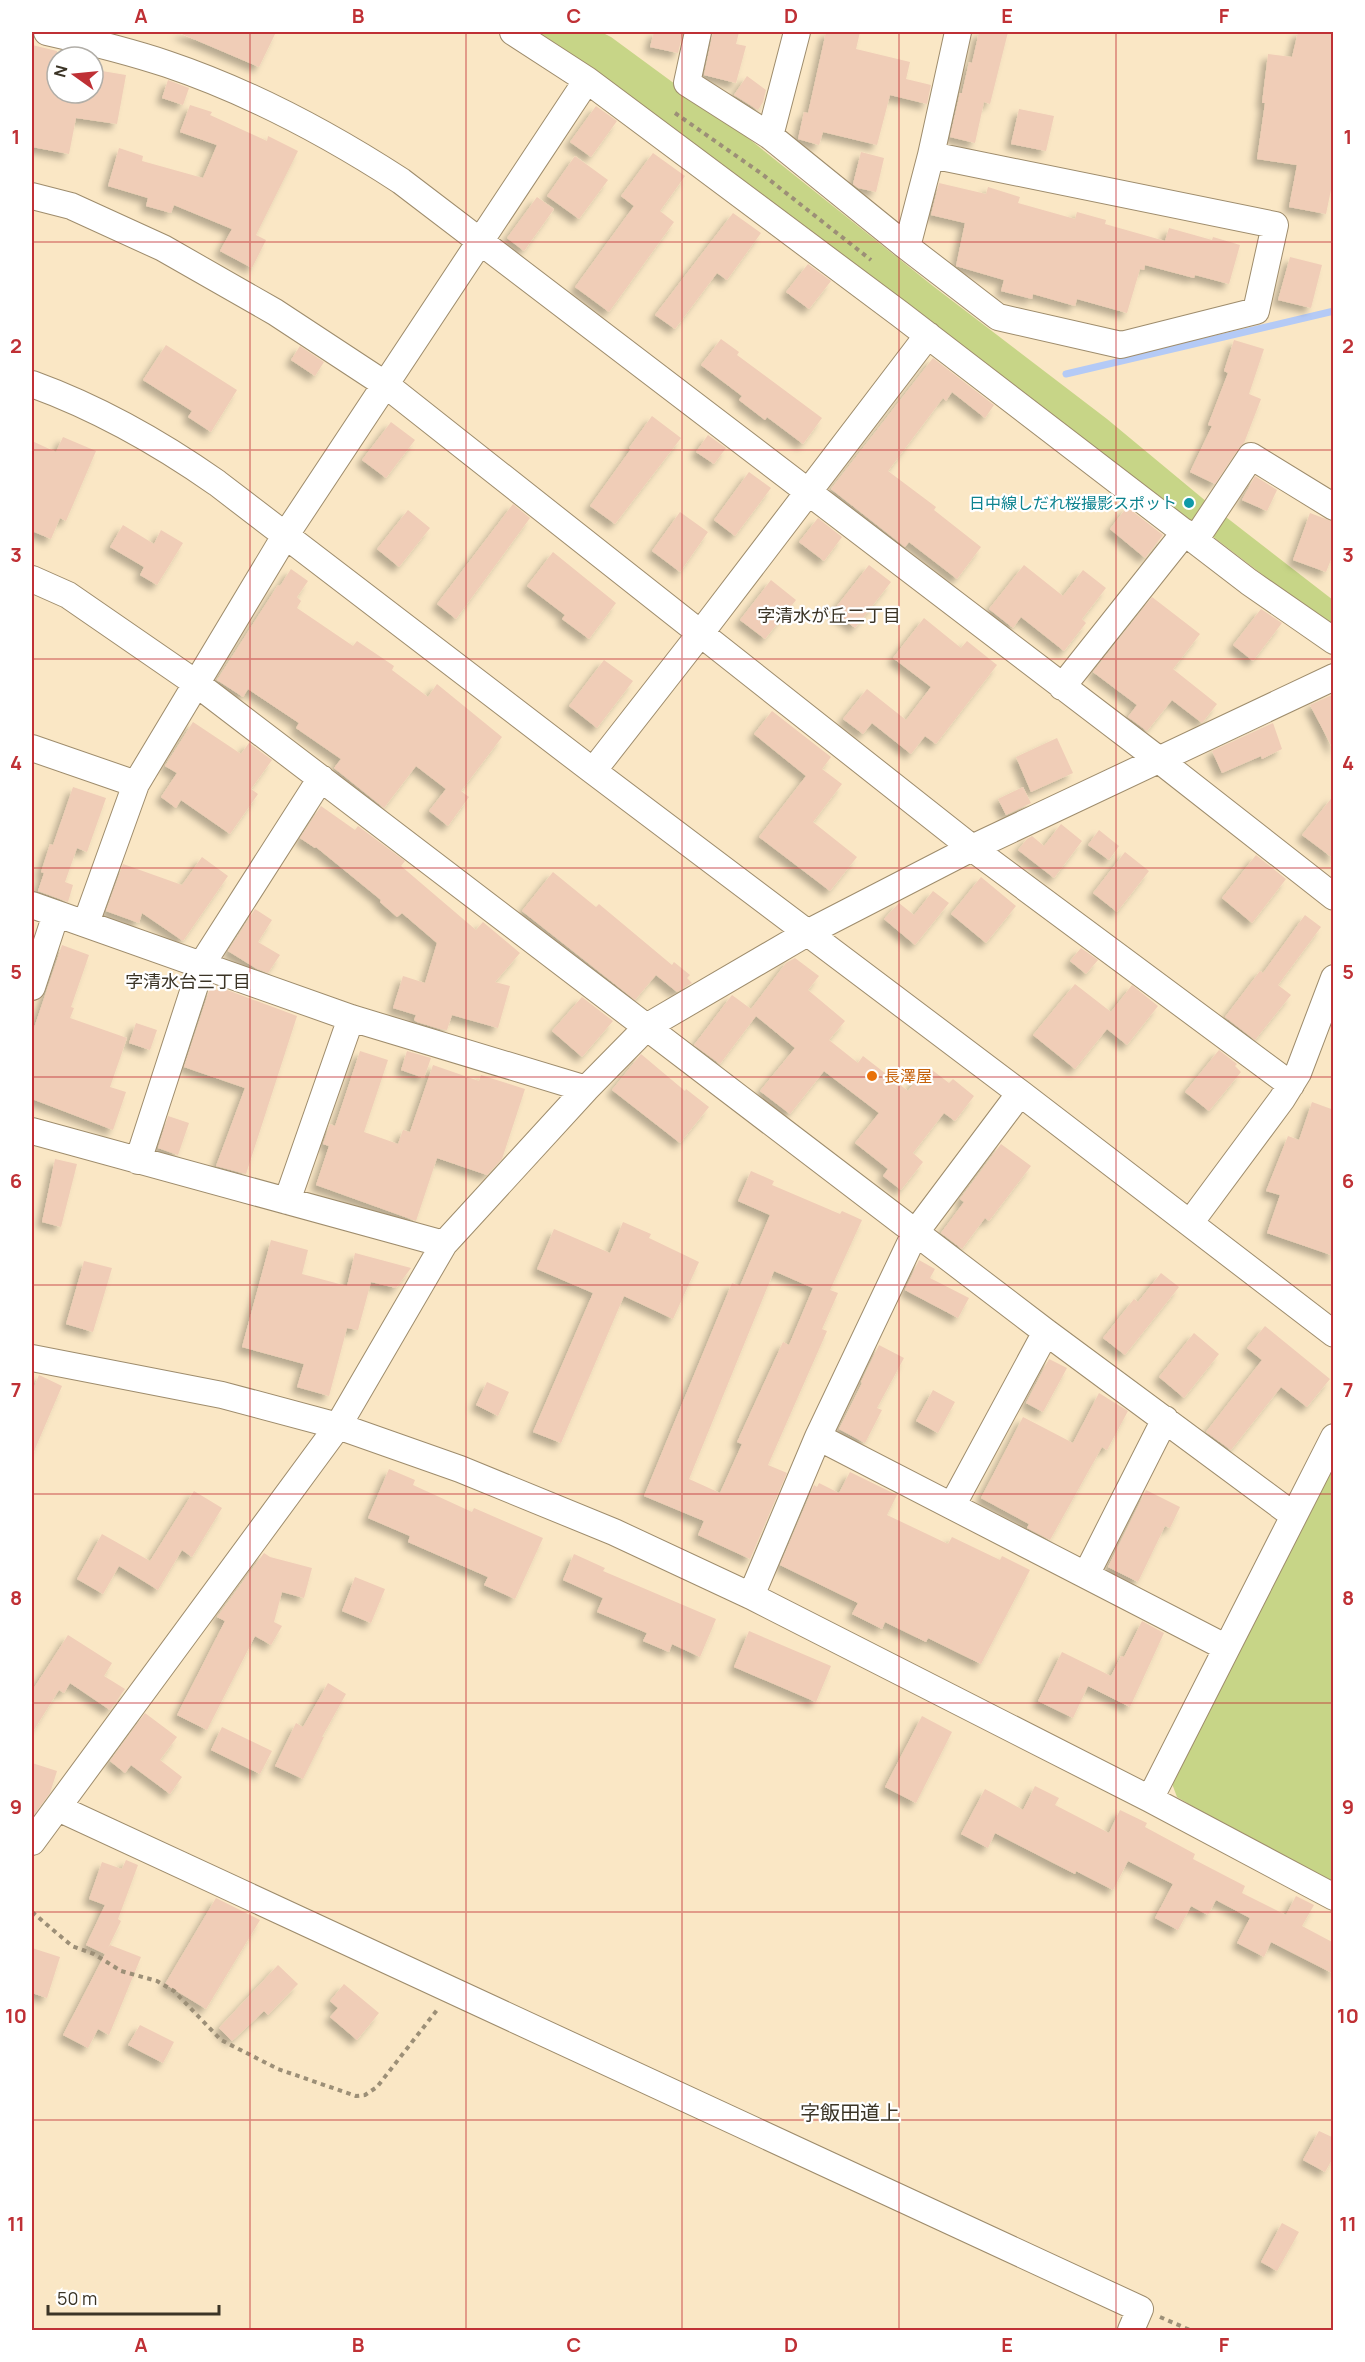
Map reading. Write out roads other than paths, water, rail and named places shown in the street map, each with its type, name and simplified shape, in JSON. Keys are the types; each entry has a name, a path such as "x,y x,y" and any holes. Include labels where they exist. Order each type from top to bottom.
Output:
{"street":[{"path":"47,32 166,64 224,86 288,114 342,143 401,181 1158,759 1334,897"},
{"path":"513,32 587,80 928,335 1249,582 1334,641"},
{"path":"698,32 687,83 770,136 998,317 1121,345 1256,311 1275,225 931,155"},
{"path":"770,136 797,32"},
{"path":"907,247 931,155 958,32"},
{"path":"86,923 136,784 285,536 587,80"},
{"path":"32,196 71,206 163,248 275,312 386,385 972,848 1291,1085"},
{"path":"593,771 928,335"},
{"path":"32,384 135,430 182,459 809,932 1334,1334"},
{"path":"1062,687 1190,536 1251,456 1334,507"},
{"path":"32,579 68,595 197,684 648,1026 915,1233 1293,1515"},
{"path":"32,1842 338,1426 444,1244 586,1089 648,1026 809,932 972,848 1334,677"},
{"path":"32,748 136,784"},
{"path":"138,1161 202,964 321,778"},
{"path":"32,905 351,1018 586,1089"},
{"path":"32,987 56,914"},
{"path":"1190,1223 1291,1085 1298,1073 1334,978"},
{"path":"287,1201 351,1018"},
{"path":"751,1596 818,1437 915,1233 1020,1093"},
{"path":"32,1131 444,1244"},
{"path":"952,1506 1046,1332"},
{"path":"32,1358 222,1395 338,1426 460,1469 614,1532 751,1596 1150,1799 1334,1897"},
{"path":"1086,1575 1165,1419"},
{"path":"818,1437 1225,1647"},
{"path":"1150,1799 1225,1647 1334,1437"},
{"path":"58,1808 452,1990 1136,2320"}],"waterway":[{"path":"1066,374 1334,311"}],"place":[{"name":"日中線しだれ桜撮影スポット","path":"1189,503"},
{"name":"長澤屋","path":"872,1076"}],"district":[{"name":"字清水が丘二丁目","path":"829,616"},
{"name":"字清水台三丁目","path":"188,982"},
{"name":"字飯田道上","path":"850,2113"}]}
